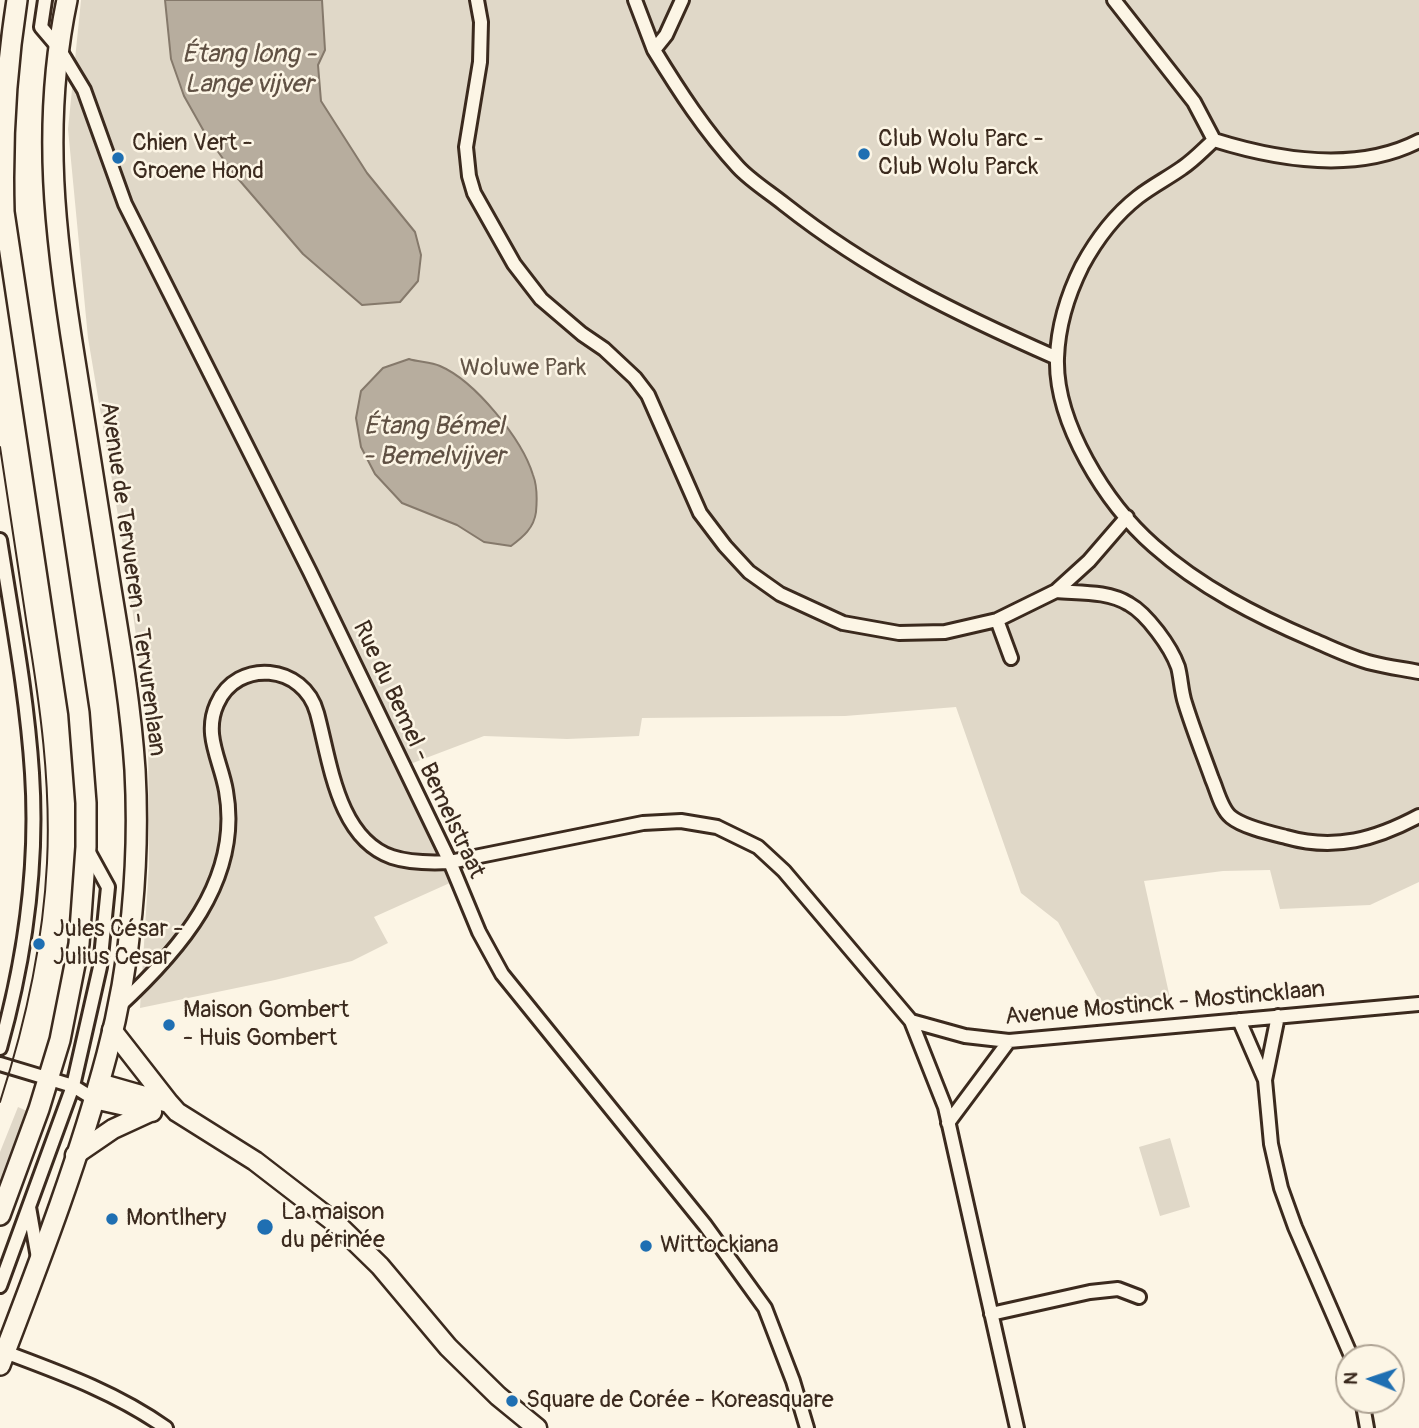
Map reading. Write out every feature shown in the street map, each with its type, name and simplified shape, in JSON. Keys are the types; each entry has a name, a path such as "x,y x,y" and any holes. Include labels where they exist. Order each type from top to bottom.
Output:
{"main road":[{"name":"Avenue de Tervueren - Tervurenlaan","path":"0,1215 60,1040 79,944 86,847 86,803 79,713 4,212 4,104 17,0"},
{"name":"Avenue de Tervueren - Tervurenlaan","path":"2,1358 96,1091 117,1008 130,930 134,876 135,770 126,685 60,263 53,194 52,154 58,47 67,0"}],"street":[{"path":"45,0 41,27 58,47"},
{"path":"477,0 481,22 480,62 467,128 466,148 469,176 480,208 514,264 541,299 604,349 635,378 648,395 700,513 724,546 749,572 780,594 843,623 899,633 945,632 997,620 1056,591 1090,561 1127,517"},
{"path":"654,50 666,35 682,0"},
{"path":"1114,0 1194,102 1214,140 1276,157 1316,160 1338,160 1378,154 1419,141"},
{"path":"636,4 654,50 687,104 740,169 827,238 872,267 963,316 1057,358"},
{"name":"Rue du Bemel - Bemelstraat","path":"58,47 84,90 125,204 310,572 450,862 479,932 502,974 705,1225 765,1308 807,1428"},
{"path":"1214,140 1183,167 1139,196 1116,216 1083,265 1070,292 1061,326 1057,358 1059,386 1077,443 1103,488 1153,546 1210,587 1268,621 1371,663 1419,671"},
{"path":"0,540 28,731 33,814 32,866 24,943 0,1048"},
{"path":"1056,591 1111,596 1131,604 1157,631 1171,650 1193,727 1222,804 1230,817 1296,841 1342,844 1380,835 1419,816"},
{"path":"997,620 1011,658"},
{"path":"117,1008 148,979 191,928 205,906 220,873 227,841 227,805 226,791 213,748 212,723 220,696 236,682 250,675 278,674 294,680 308,692 314,703 335,786 352,822 369,843 390,856 425,863 450,862 643,823 681,821 717,827 758,847 784,871 911,1021 944,1107 1017,1428"},
{"name":"Avenue de Tervueren - Tervurenlaan","path":"0,1286 73,1086 100,967 108,887 86,847"},
{"name":"Avenue Mostinck - Mostincklaan","path":"911,1021 965,1036 1009,1041 1419,1004"},
{"path":"1278,1016 1265,1080 1270,1144 1281,1188 1295,1227 1346,1344"},
{"path":"1238,1020 1265,1080"},
{"path":"112,1030 173,1108 255,1161 338,1225 380,1266 448,1347 498,1396 537,1428"},
{"path":"948,1123 1009,1041"},
{"path":"0,1065 73,1086 173,1108"},
{"path":"96,1091 144,1115"},
{"path":"75,1155 113,1129 144,1115 173,1108"},
{"name":"Avenue de Tervueren - Tervurenlaan","path":"29,1206 38,1261"},
{"path":"991,1314 1090,1292 1118,1289 1139,1297"},
{"path":"2,1358 104,1391 138,1408 166,1428"}],"green space":[{"name":"Woluwe Park","path":"81,0 1419,0 1419,882 1370,905 1280,909 1270,870 1223,871 1144,881 1170,998 1105,1011 1058,922 1021,893 956,707 845,716 642,718 639,736 567,739 484,736 397,769 452,882 374,917 388,943 352,961 140,1008 149,864 148,721 125,557 88,338 68,129"},
{"path":"18,1107 27,1111 0,1184 0,1152"},
{"path":"1170,1138 1190,1207 1160,1216 1139,1147"}],"water":[{"name":"Étang long - Lange vijver","path":"165,0 322,0 325,50 318,65 321,101 367,173 415,232 421,255 418,281 400,302 362,305 303,254 234,174 206,135 184,96 171,59"},
{"name":"Étang Bémel - Bemelvijver","path":"409,359 440,366 468,384 496,413 519,445 534,479 536,512 524,536 511,546 484,542 457,525 402,503 375,474 361,447 356,418 361,391 383,368"}],"tram line":[{"path":"0,447 40,715 48,833 45,894 37,954 25,1014 0,1102"}],"place":[{"name":"Club Wolu Parc - Club Wolu Parck","path":"864,154"},
{"name":"Chien Vert - Groene Hond","path":"118,158"},
{"name":"Jules César - Julius Cesar","path":"39,944"},
{"name":"Maison Gombert - Huis Gombert","path":"169,1025"},
{"name":"Montlhery","path":"112,1219"},
{"name":"La maison du périnée","path":"265,1227"},
{"name":"Wittockiana","path":"646,1246"},
{"name":"Square de Corée - Koreasquare","path":"512,1401"}]}
